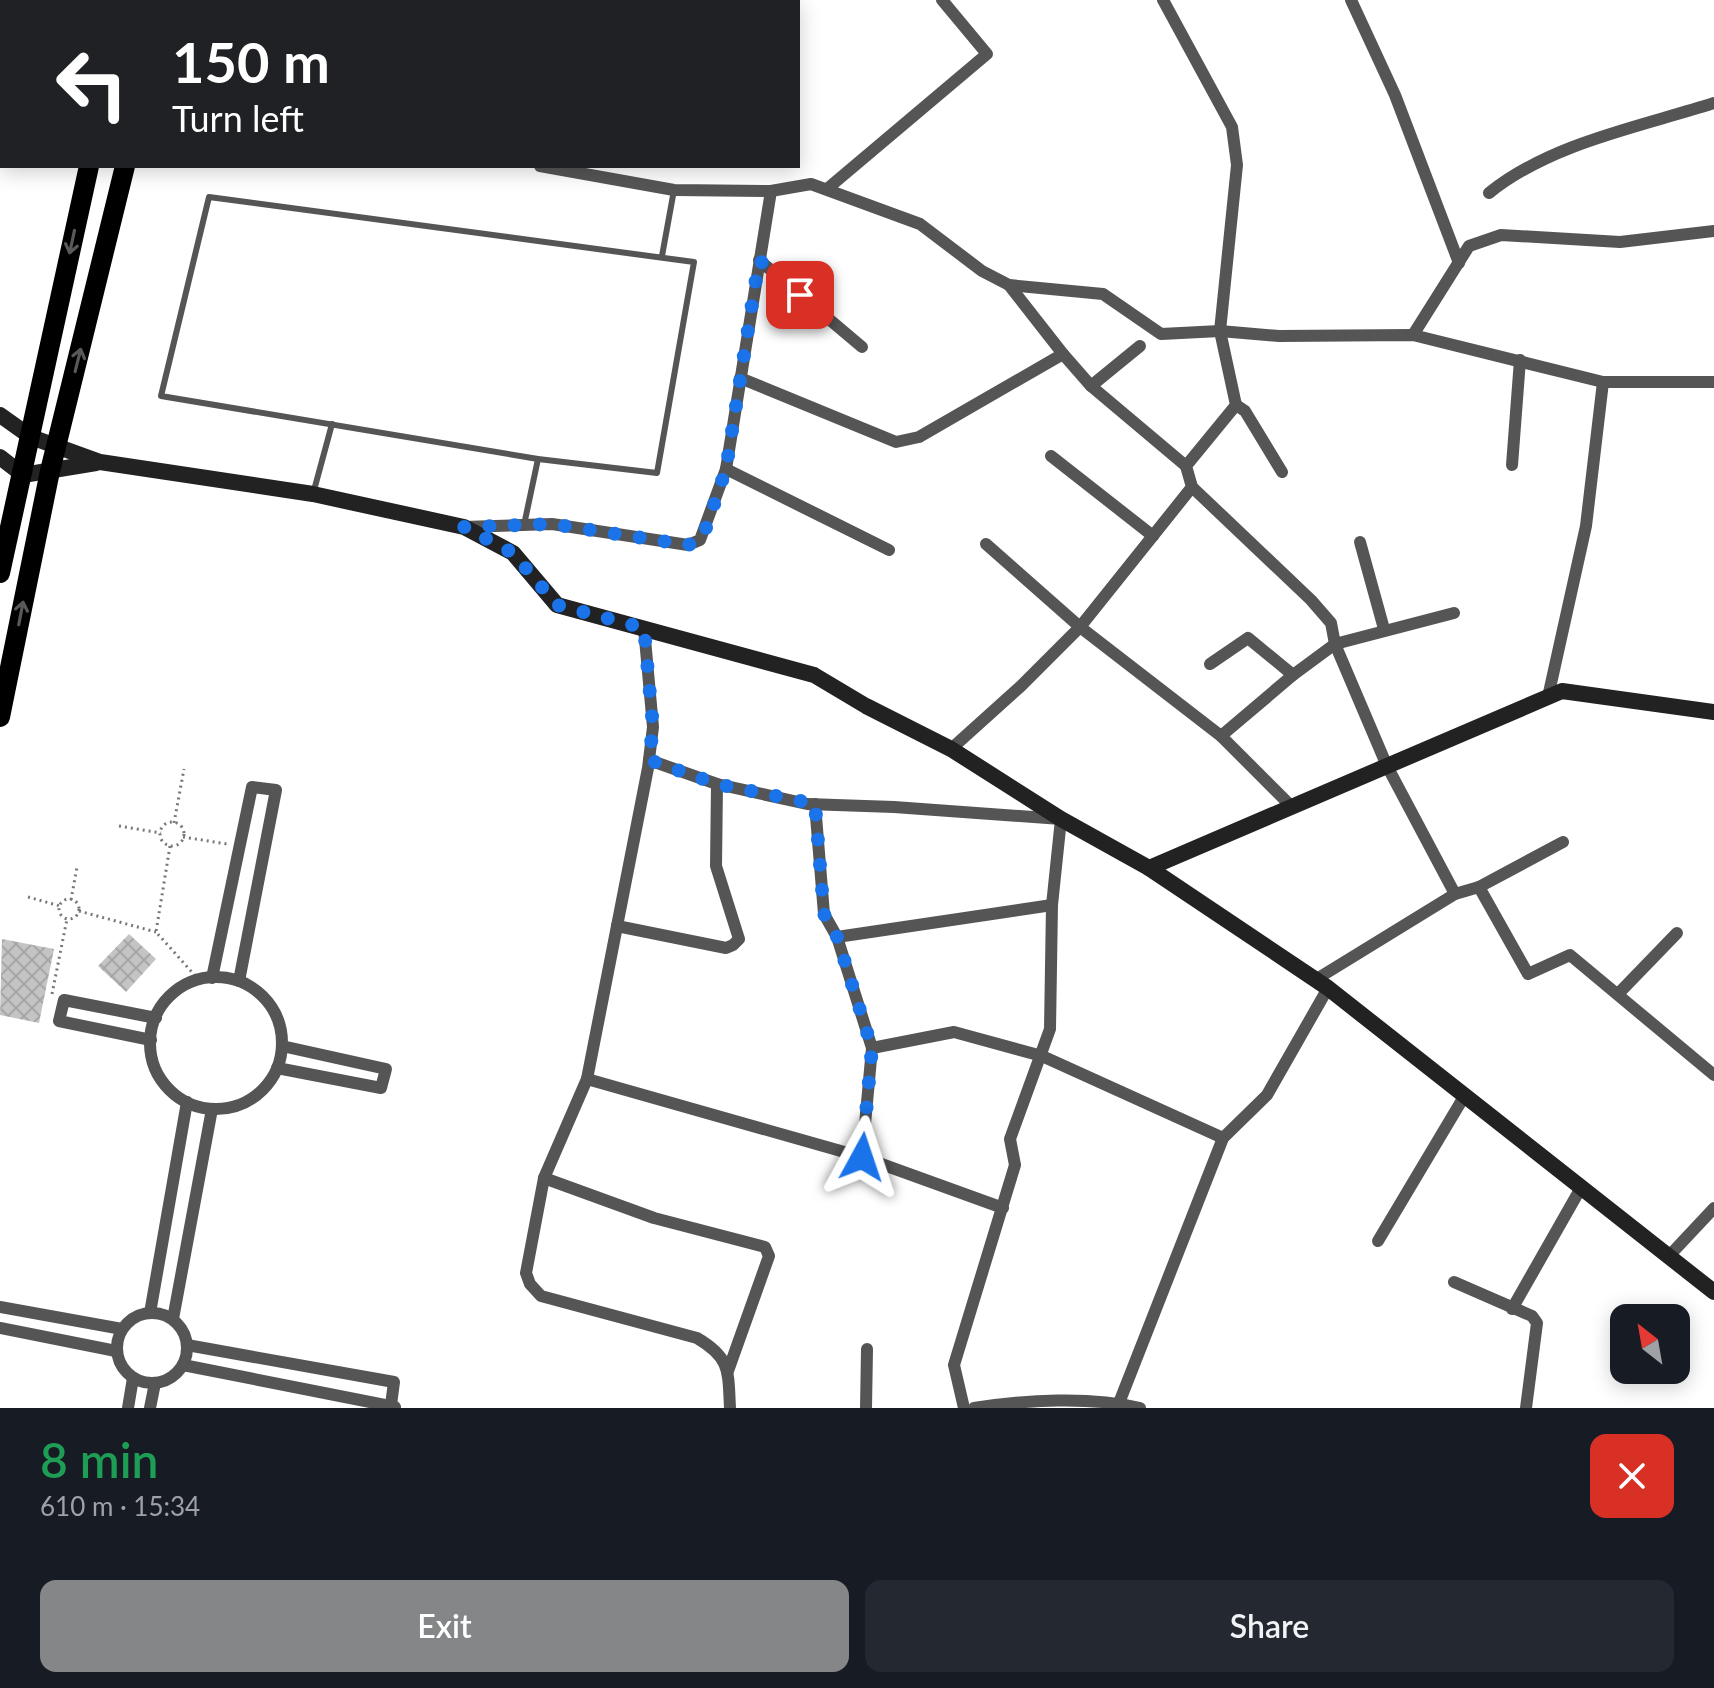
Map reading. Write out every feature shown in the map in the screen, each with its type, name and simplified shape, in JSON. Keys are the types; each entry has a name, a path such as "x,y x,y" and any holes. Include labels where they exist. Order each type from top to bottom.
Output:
{"main road":[{"path":"0,573 89,168"},
{"path":"0,717 50,471 125,168"}],"street":[{"path":"827,189 987,54 942,0"},
{"path":"1163,0 1232,127 1237,165 1220,331 1236,405 1245,411 1282,472"},
{"path":"1351,0 1395,95 1459,263"},
{"path":"1489,193 1510,176 1569,149 1714,103"},
{"path":"551,168 674,190 771,191 811,184 920,224 982,271 1009,285 1103,294 1161,334 1220,331 1279,336 1413,335 1603,382 1714,382"},
{"path":"0,415 31,437 100,462 313,494 464,527 552,524 688,545 700,540 705,531 726,469 771,191"},
{"path":"1413,335 1469,246 1501,235 1620,242 1714,231"},
{"path":"759,260 862,347"},
{"path":"1009,285 1091,386 1186,466 1192,487 1311,600 1331,623 1335,644 1387,766 1455,894"},
{"path":"1091,386 1140,346"},
{"path":"740,378 896,442 919,437 1063,354"},
{"path":"1512,465 1520,360"},
{"path":"1548,697 1586,526 1603,382"},
{"path":"1186,466 1236,405"},
{"path":"1051,456 1153,536"},
{"path":"0,457 23,475 100,462"},
{"path":"726,469 889,550"},
{"path":"951,749 1080,627 1192,487"},
{"path":"464,527 513,553 557,605 814,675 866,706 951,749 1061,819 1149,868 1321,984 1714,1292"},
{"path":"1360,542 1384,629"},
{"path":"986,544 1080,627 1221,736 1292,807"},
{"path":"1221,736 1335,644 1454,613"},
{"path":"644,628 653,727 649,760 587,1079 544,1178 526,1273 530,1284 541,1296 697,1338 717,1350 728,1371"},
{"path":"1210,664 1248,638 1293,675"},
{"path":"1149,868 1562,691 1714,712"},
{"path":"649,760 717,784 815,804 909,807 1061,819"},
{"path":"617,926 726,948 739,939 716,866 717,784"},
{"path":"205,979 240,847 252,787 276,790 239,981"},
{"path":"815,804 824,914 837,937 872,1048 862,1157"},
{"path":"964,1408 954,1365 1015,1165 1010,1139 1050,1029 1052,905 1061,819"},
{"path":"1119,1403 1223,1138 1267,1095 1321,984 1455,894 1479,887 1563,842"},
{"path":"1479,887 1528,974 1570,955 1714,1075"},
{"path":"837,937 1052,905"},
{"path":"1618,994 1677,933"},
{"path":"205,979 239,981 256,990 269,1003 278,1019 282,1046 277,1068 263,1089 248,1101 212,1109 187,1102 164,1083 155,1066 151,1040 156,1018 169,996 184,985 205,979"},
{"path":"151,1040 59,1021 64,1000 156,1018"},
{"path":"872,1048 954,1032 1042,1056 1223,1138"},
{"path":"277,1068 381,1088 386,1069 282,1046"},
{"path":"1703,1065 1714,1054"},
{"path":"587,1079 862,1157 1003,1208"},
{"path":"1378,1241 1465,1095"},
{"path":"150,1313 187,1102"},
{"path":"173,1319 212,1109"},
{"path":"544,1178 654,1218 765,1247 769,1256 728,1371 730,1408"},
{"path":"1512,1309 1582,1186"},
{"path":"1669,1256 1714,1208"},
{"path":"1454,1282 1532,1316 1537,1323 1526,1408"},
{"path":"0,1307 122,1329"},
{"path":"150,1313 164,1314 173,1319 180,1326 187,1345 183,1365 169,1379 155,1383 133,1378 123,1369 116,1351 122,1329 135,1317 150,1313"},
{"path":"0,1328 116,1351"},
{"path":"183,1365 394,1407 394,1382 187,1345"},
{"path":"866,1408 867,1349"},
{"path":"128,1408 133,1378"},
{"path":"150,1408 155,1383"},
{"path":"974,1408 1000,1404 1119,1403 1140,1408"}],"lane":[{"path":"662,256 674,190"},
{"path":"209,197 662,256 694,262 657,473 538,459 161,396 209,197"},
{"path":"313,494 332,424"},
{"path":"524,525 538,459"}],"path":[{"path":"174,823 184,769"},
{"path":"170,846 162,840 161,833 164,826 174,823"},
{"path":"170,846 180,843 183,837 182,829 174,823"},
{"path":"119,826 161,833"},
{"path":"183,837 240,847"},
{"path":"156,932 170,846"},
{"path":"71,900 77,867"},
{"path":"28,897 60,906"},
{"path":"71,900 78,905 79,911 75,917 67,919 60,914 60,906 62,902 71,900"},
{"path":"79,911 156,932 205,979"},
{"path":"64,1000 51,997 67,919"}],"building":[{"path":"129,934 156,959 126,992 98,966"},
{"path":"2,939 54,949 39,1023 0,1015"}],"route":[{"path":"800,295 759,260 726,469 700,540 688,545 552,524 464,527 513,553 557,605 644,628 653,727 649,760 717,784 815,804 824,914 837,937 872,1048 862,1157"}]}
